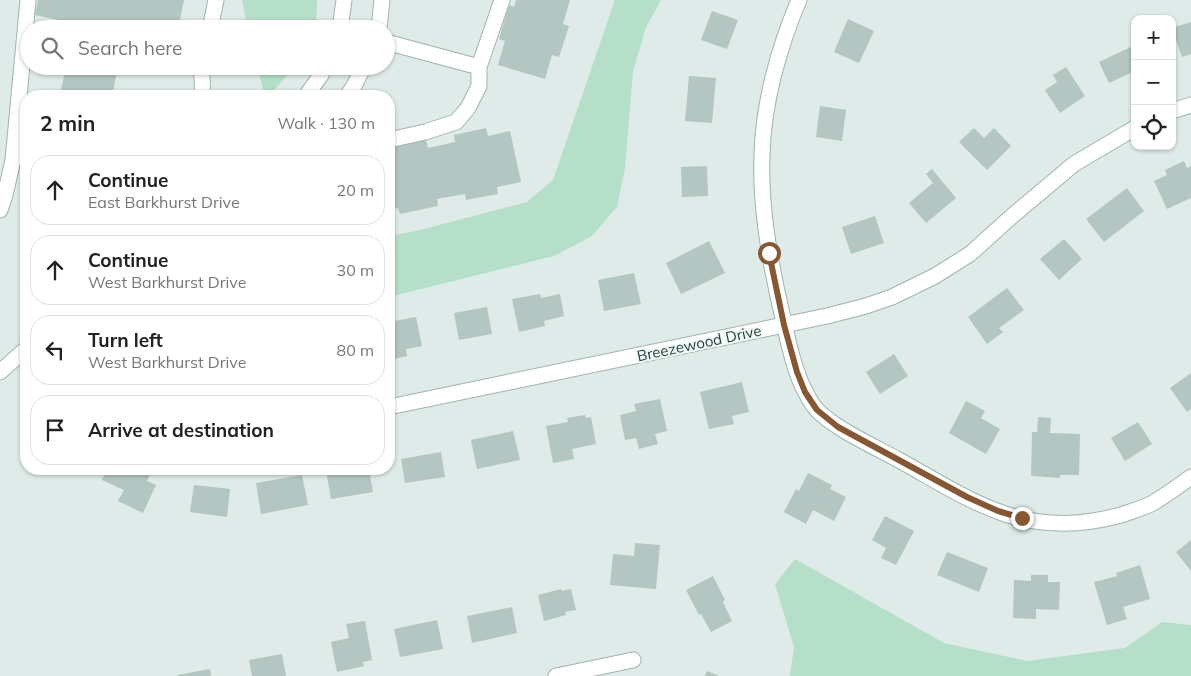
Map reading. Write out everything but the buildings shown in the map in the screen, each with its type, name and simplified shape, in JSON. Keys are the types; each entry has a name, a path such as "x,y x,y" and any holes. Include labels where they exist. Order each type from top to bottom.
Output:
{"street":[{"path":"26,20 28,0"},
{"path":"212,20 216,0"},
{"path":"342,20 344,0"},
{"path":"380,20 382,0"},
{"path":"395,139 456,122 468,108 479,86 479,67 502,0"},
{"path":"799,0 786,34 769,97 762,153 762,181 769,253 784,325 797,372 805,392 817,410 838,427 967,497 998,511 1049,523 1076,524 1104,520 1132,512 1152,503 1191,476"},
{"path":"395,44 479,67"},
{"path":"0,210 13,160 21,75"},
{"path":"202,75 204,90"},
{"path":"310,90 321,75"},
{"path":"351,90 360,75"},
{"path":"1176,110 1191,104"},
{"name":"Breezewood Drive","path":"395,406 827,316 892,298 970,254 1074,164 1131,130"},
{"path":"0,372 20,354"},
{"path":"556,676 633,660"}],"green space":[{"path":"242,0 317,0 316,20 246,20"},
{"path":"615,0 661,0 646,27 633,72 625,168 617,207 592,236 554,256 395,296 395,235 527,202 553,180"},
{"path":"259,75 287,75 274,90 263,90"},
{"path":"795,559 944,643 1027,661 1125,648 1162,622 1191,625 1191,676 790,676 794,647 775,584"}],"route":[{"path":"769,253 784,325 797,372 805,392 817,410 838,427 967,497 998,511 1022,518"}]}
